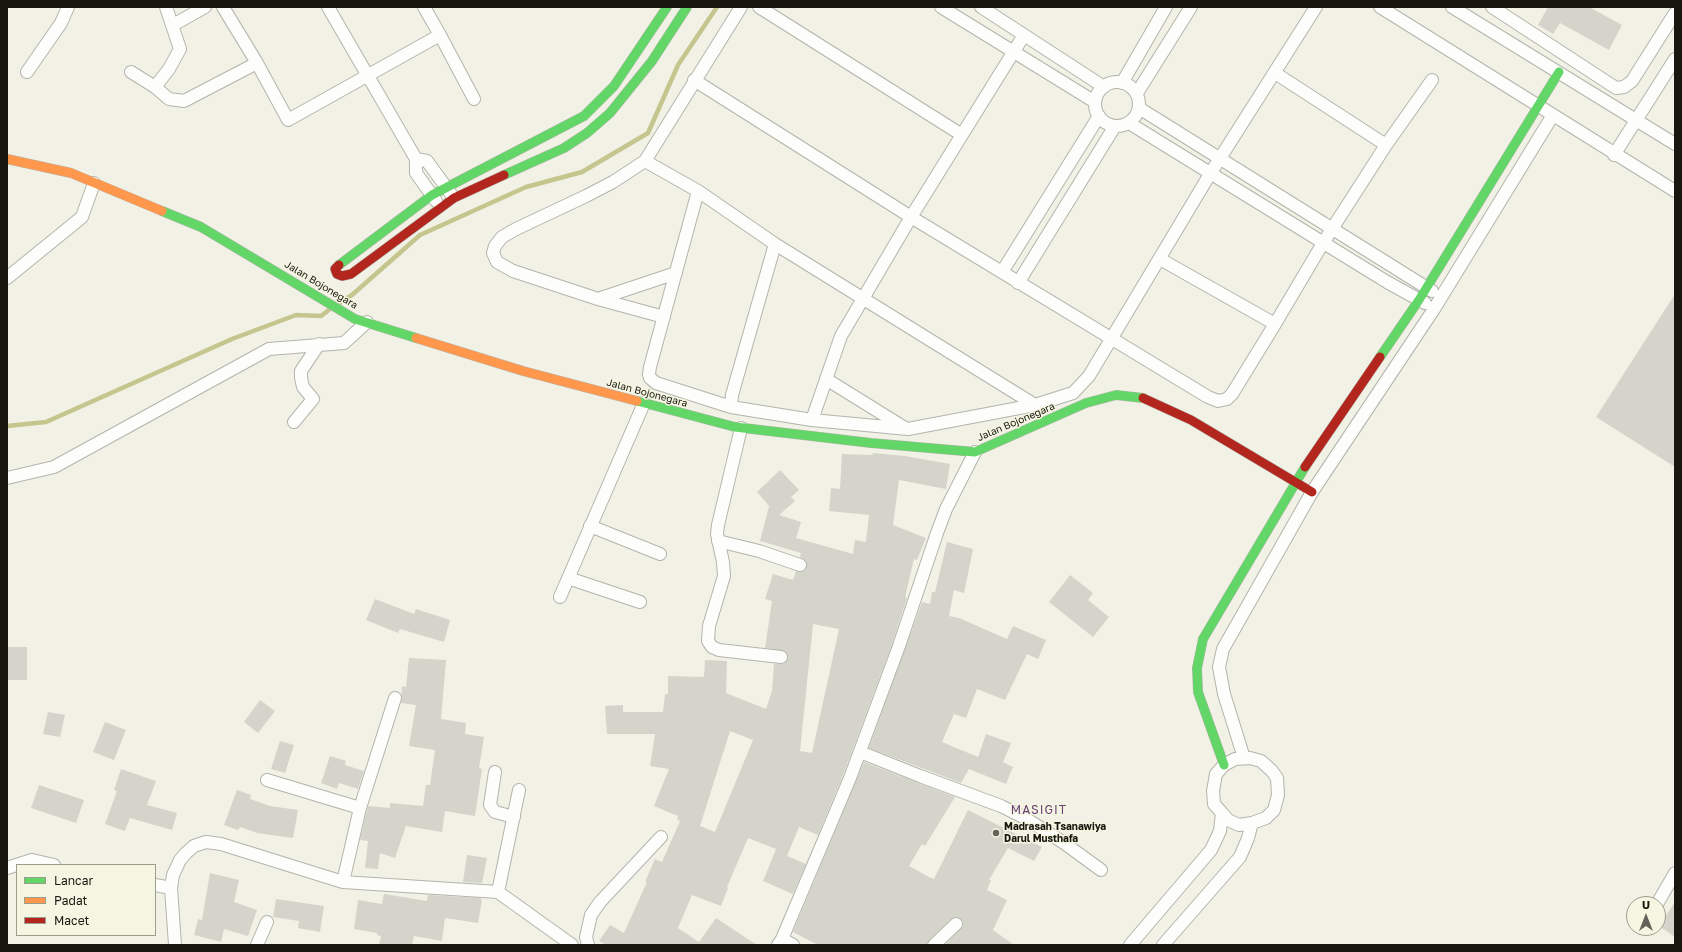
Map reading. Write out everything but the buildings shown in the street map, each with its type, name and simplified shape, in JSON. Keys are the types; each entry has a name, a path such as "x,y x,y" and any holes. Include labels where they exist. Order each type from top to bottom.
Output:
{"street":[{"path":"27,72 61,23 68,7"},
{"path":"155,87 169,69 180,49 173,24 165,9 166,7"},
{"path":"173,24 205,7"},
{"path":"223,7 257,63 288,120 368,77 440,35"},
{"path":"328,7 416,159 416,173 440,207"},
{"path":"424,7 474,99"},
{"path":"667,7 622,76 584,116 445,187 344,260 335,269 337,274 342,276 351,274 454,198 564,148 587,133 610,113 652,61 687,7"},
{"path":"664,317 598,299 513,270 497,262 494,253 495,246 502,237 516,229 593,193 646,161 694,80 741,7"},
{"path":"759,7 962,135"},
{"path":"941,7 1096,102"},
{"path":"981,7 1104,87"},
{"path":"1122,83 1166,7"},
{"path":"1137,94 1191,7"},
{"path":"698,191 650,367 650,378 656,383 731,407 812,420 908,429 1035,405 1073,393 1089,376 1210,174 1316,7"},
{"path":"1380,7 1539,107 1617,150 1675,191"},
{"path":"1452,7 1675,144"},
{"path":"1492,7 1616,88 1624,87 1632,81 1675,14"},
{"path":"812,420 841,336 911,217 1024,35"},
{"path":"1617,150 1675,59"},
{"path":"131,72 155,87 169,99 184,101 257,63"},
{"path":"1224,765 1198,692 1197,668 1203,639 1294,482 1419,300 1560,72"},
{"path":"1275,73 1386,145"},
{"path":"694,80 1018,283 1112,338 1208,397 1218,400 1227,399 1232,394 1323,242 1386,145 1432,80"},
{"path":"1111,83 1122,83 1132,88 1137,94 1139,108 1137,115 1129,123 1115,126 1105,122 1099,116 1096,102 1099,92 1104,87 1111,83"},
{"path":"599,101 610,113"},
{"path":"1139,108 1220,160 1333,228 1442,297"},
{"path":"1244,758 1224,694 1220,667 1223,649 1312,492 1442,297 1553,115"},
{"path":"1002,272 1099,116"},
{"path":"1129,123 1210,174 1434,309"},
{"path":"1018,283 1115,126"},
{"name":"Jalan Bojonegara","path":"7,159 71,173 201,226 361,321 523,371 644,403 742,428 871,443 974,452 1086,403 1116,395 1148,399 1184,416 1312,492"},
{"path":"416,159 427,161 454,198"},
{"path":"646,161 698,191 775,244 1035,405"},
{"path":"7,278 82,217 94,183"},
{"path":"731,407 732,395 775,244"},
{"path":"1160,259 1275,324"},
{"path":"598,299 676,273"},
{"path":"7,478 54,467 269,349 344,343 361,321"},
{"path":"294,422 313,399 303,387 301,371 319,344"},
{"path":"826,379 908,429"},
{"path":"560,597 644,403"},
{"path":"742,428 718,525 718,541 723,562 724,576 709,626 708,641 712,647 719,650 781,657"},
{"path":"793,945 780,942 860,752 899,646 946,509 974,452"},
{"path":"590,526 660,554"},
{"path":"718,541 759,551 800,565"},
{"path":"568,578 640,602"},
{"path":"343,882 360,808 395,698"},
{"path":"860,752 1001,806 1025,818 1064,843 1101,870"},
{"path":"1250,758 1261,761 1272,771 1276,778 1278,794 1274,810 1266,818 1252,823 1239,824 1228,820 1214,804 1213,792 1216,774 1224,765 1235,759 1250,758"},
{"path":"495,772 490,806 495,812 514,817"},
{"path":"266,780 360,808"},
{"path":"498,892 519,790"},
{"path":"1130,945 1211,850 1220,831 1222,813"},
{"path":"1163,945 1240,857 1248,838 1252,823"},
{"path":"588,945 586,937 592,915 600,902 661,837"},
{"path":"175,945 171,888 173,875 180,860 194,846 206,842 221,844 343,882 498,892 572,945"},
{"path":"20,864 32,860 50,864"},
{"path":"1663,896 1674,880"},
{"path":"156,886 171,888"},
{"path":"257,945 267,922"},
{"path":"934,945 956,924"}],"waterway":[{"path":"338,304 352,295 420,235 526,187 582,172 648,133 678,65 717,7"},
{"path":"7,426 46,422 232,339 296,315 321,316 330,309"}],"traffic: fast":[{"path":"339,265 432,195 584,116 614,86 667,7"},
{"path":"504,175 564,148 587,133 610,113 652,61 687,7"},
{"path":"1380,357 1419,300 1559,72"},
{"path":"162,211 201,227 355,319 416,338"},
{"path":"637,401 735,427 871,443 975,452 1086,403 1116,395 1143,398"},
{"path":"1224,765 1198,692 1197,668 1203,639 1305,467"}],"traffic: slow":[{"path":"7,159 71,173 162,211"},
{"path":"416,338 523,371 637,401"}],"traffic: jam":[{"path":"339,265 335,269 337,274 342,276 351,274 454,198 504,175"},
{"path":"1305,467 1380,357"},
{"path":"1143,398 1191,420 1312,492"}],"place":[{"name":"Madrasah Tsanawiya Darul Musthafa","path":"996,833"}],"district":[{"name":"MASIGIT","path":"1039,810"}]}
